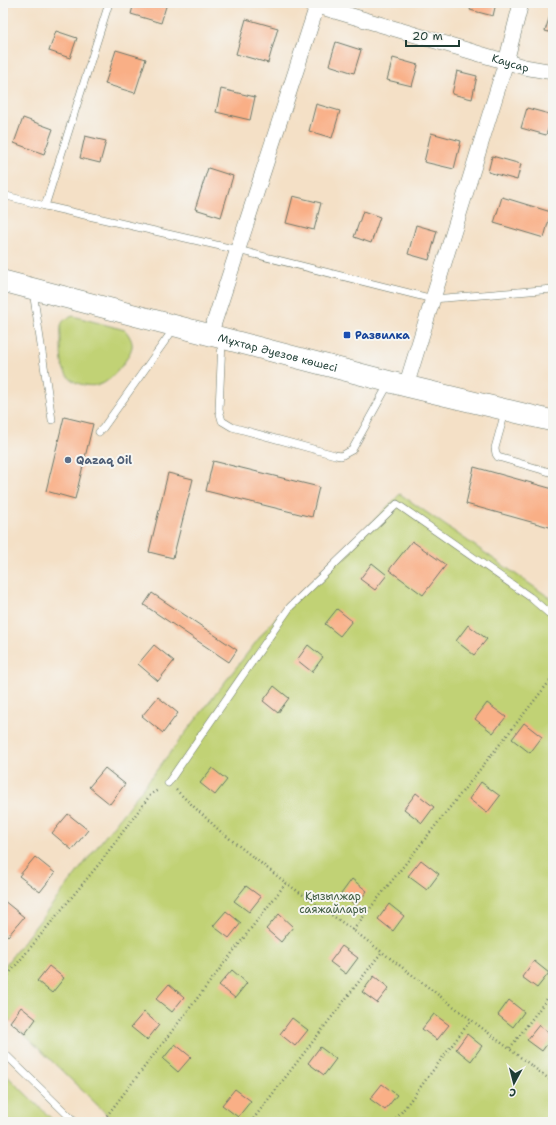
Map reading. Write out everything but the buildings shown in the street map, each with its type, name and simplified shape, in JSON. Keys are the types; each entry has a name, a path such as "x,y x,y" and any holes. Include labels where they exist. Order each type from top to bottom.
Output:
{"main road":[{"name":"Мұхтар Әуезов көшесі","path":"3,281 398,384 553,421"}],"street":[{"path":"398,384 433,299 506,62 521,3"},
{"path":"216,336 238,250 312,4"},
{"name":"Каусар","path":"312,4 506,62 553,72"}],"lane":[{"path":"45,206 109,3"},
{"path":"3,195 238,250 433,299 553,289"},
{"path":"32,289 52,420"},
{"path":"99,432 104,428 176,326"},
{"path":"216,336 219,410 222,421 232,427 335,455 341,456 352,450 398,384"},
{"path":"505,410 495,448 498,457 553,473"},
{"path":"168,783 290,607 397,504 530,597 553,617"},
{"path":"3,1052 76,1122"}],"path":[{"path":"352,930 553,677"},
{"path":"3,981 99,864 151,794 168,783 220,830 286,883 352,930 553,1082"},
{"path":"102,1122 286,883"},
{"path":"251,1122 381,953"},
{"path":"510,1048 553,991"},
{"path":"394,1122 471,1020"}],"green space":[{"path":"73,316 125,330 130,338 132,347 128,357 116,372 104,383 90,386 83,385 68,377 64,370 61,357 61,325 65,320"},
{"name":"Қызылжар саяжайлары","path":"400,494 553,600 553,1122 115,1122 3,1014 3,968 270,624"},
{"path":"3,1072 55,1122 3,1122"}],"place":[{"name":"Развилка","path":"347,335"},
{"name":"Qazaq Oil","path":"68,460"}]}
